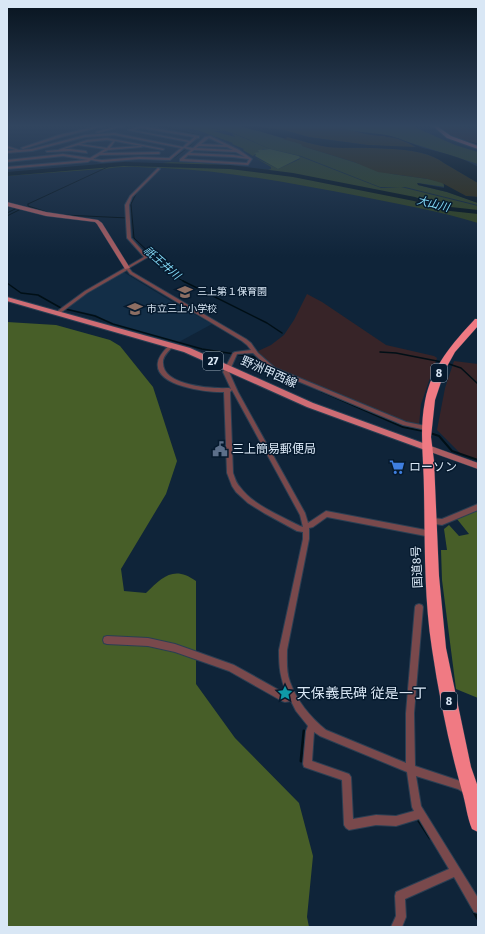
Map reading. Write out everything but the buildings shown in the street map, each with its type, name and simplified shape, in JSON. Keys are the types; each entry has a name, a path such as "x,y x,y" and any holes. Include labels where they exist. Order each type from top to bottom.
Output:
{"highway":[{"name":"国道8号","path":"478,321 460,339 445,360 427,399 426,428 432,576 440,648 463,767 474,794 478,823"}],"main road":[{"name":"野洲甲西線","path":"7,299 187,350 317,408 428,448"}],"street":[{"path":"57,313 86,292 146,257 129,238 127,205 131,197 158,170"},
{"path":"7,204 46,214 96,221 99,223 131,274 244,340 273,368 405,424 426,428"},
{"path":"172,345 163,356 160,363 161,370 165,376 184,385 230,390"},
{"path":"254,351 236,353 226,372 230,390 230,471 238,490 250,501 299,529 306,528 326,514 431,528 478,507"},
{"path":"230,390 303,515 306,528 306,539 283,650 283,666 286,682 299,708 313,725 323,733 411,770 460,785 474,794"},
{"path":"428,448 478,466"},
{"path":"419,607 410,713 411,770 417,807 478,908"},
{"path":"107,640 148,642 175,648 230,668 285,698 293,697"},
{"path":"313,725 310,731 307,764 346,777 349,825 376,820 396,821 421,814"},
{"path":"396,927 401,917 400,896 456,871"}],"shaded area":[{"path":"455,170 478,170 478,183"},
{"path":"417,183 444,188 444,184 466,196 478,197 478,203 447,192 418,185"},
{"path":"120,273 125,273 212,324 177,343 113,325 96,315 65,308"},
{"path":"307,294 322,302 386,345 437,358 421,404 419,425 403,422 278,370 269,365 256,352 271,345 284,335 294,320"},
{"path":"454,361 478,364 478,460 461,454 437,430 445,388"}],"green space":[{"path":"46,170 94,170 7,176 7,173"},
{"path":"184,170 334,170 381,188 401,187 478,206 478,223 434,211 311,187 213,172"},
{"path":"336,170 378,170 392,174 442,182 445,187 418,183 418,185 447,192 478,203 478,205 405,187 380,187"},
{"path":"7,322 56,325 110,340 120,346 153,387 177,461 166,494 121,569 124,591 146,593 163,578 175,574 188,576 196,581 196,684 235,738 299,803 313,856 307,917 309,927 7,927"},
{"path":"478,507 478,698 456,689 442,580 441,550 447,550 444,529 449,525 459,536 469,534 457,519"}],"sand":[{"path":"372,170 455,170 478,183 478,197 466,196 442,183 428,179 378,172"}],"waterway":[{"name":"大山川","path":"7,174 59,170"},
{"path":"50,213 28,206 28,204 102,170"},
{"name":"祇王井川","path":"160,170 136,194 131,204 134,238 174,276 185,282"},
{"name":"大山川","path":"250,170 293,175 415,199 441,208 478,212"},
{"path":"7,213 17,208"},
{"path":"7,216 23,208"},
{"path":"64,215 128,218"},
{"name":"祇王井川","path":"185,282 267,323 282,333"},
{"path":"7,283 21,293 38,295 61,308 95,316 113,324 202,349 254,357 271,371 294,379"},
{"name":"祇王井川","path":"380,352 396,353 442,362"},
{"name":"祇王井川","path":"446,363 461,368 478,384"},
{"path":"305,384 323,392"},
{"path":"321,391 403,427 423,431"},
{"path":"430,433 439,436 452,451 478,460"},
{"path":"301,761 304,731"},
{"path":"417,818 430,838"},
{"path":"473,910 478,919"}],"place":[{"name":"三上第１保育園","path":"185,292"},
{"name":"市立三上小学校","path":"135,309"},
{"name":"三上簡易郵便局","path":"220,449"},
{"name":"ローソン","path":"397,467"},
{"name":"天保義民碑 従是一丁","path":"285,693"}]}
